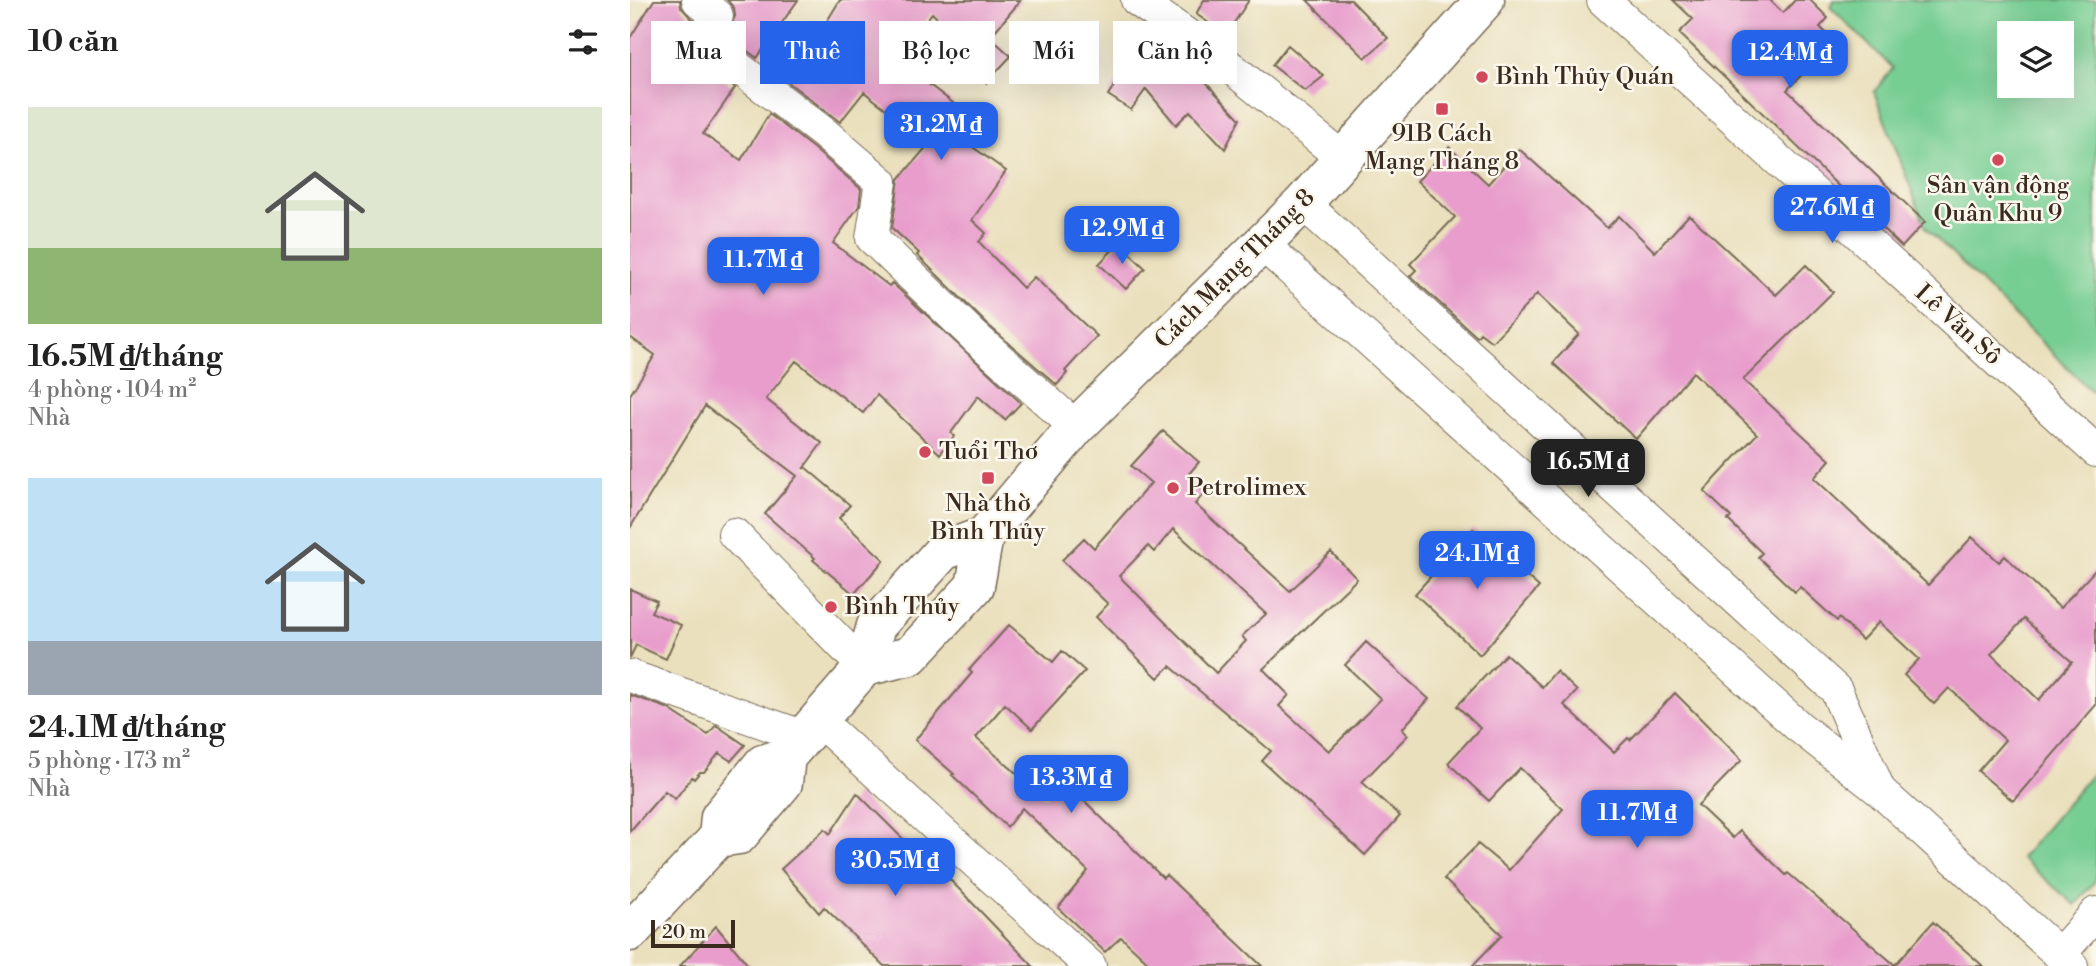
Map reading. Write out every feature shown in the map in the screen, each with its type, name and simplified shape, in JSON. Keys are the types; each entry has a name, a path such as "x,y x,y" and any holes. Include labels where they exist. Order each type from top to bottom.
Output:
{"highway":[{"name":"Cách Mạng Tháng 8","path":"864,667 910,656 975,586 984,536 1076,427 1303,203 1485,0"},
{"path":"630,932 718,838 739,835 783,783 802,738 864,667"}],"street":[{"path":"698,0 717,16 706,35 709,45 825,134 881,182 872,239 975,337 1076,427"},
{"path":"1137,0 1213,53 1344,159"},
{"name":"Lê Văn Sô","path":"1603,0 2096,451"},
{"path":"1303,203 1836,690 1879,790"},
{"path":"1261,243 1798,726 1879,790 2066,960 2096,913"},
{"path":"734,534 864,667"},
{"path":"630,676 802,738 1090,966"}],"green space":[{"name":"Sân vận động Quân Khu 9","path":"1834,0 2096,0 2096,396 1926,228 1874,92 1893,68 1830,7"},
{"path":"2096,769 2096,880 2075,905 2021,858"}],"building":[{"path":"654,0 680,0 681,7 693,21 651,21 651,84 730,84 735,88 703,134 741,160 769,114 861,189 859,206 833,243 889,286 892,283 1021,403 1005,420 978,396 951,433 954,436 940,454 877,395 863,413 796,361 766,399 822,443 803,469 805,467 850,505 839,518 884,560 854,594 813,560 815,558 765,514 797,476 705,406 630,528 630,395 655,355 630,337 630,38"},
{"path":"727,0 798,0 783,21 760,21 760,54 757,58 746,50 746,21 733,21 734,8"},
{"path":"840,0 1021,0 995,31 995,21 940,21 932,13 926,21 879,21 879,84 928,84 953,103 938,122 1006,171 972,220 986,233 979,242 1023,288 1034,277 1097,336 1065,371 1067,373 1057,385 987,324 892,228 899,179 930,143 864,92 840,122 790,84 865,84 865,21 827,21"},
{"path":"1204,0 1249,0 1235,21 1206,21 1196,14"},
{"path":"1307,0 1351,0 1388,38 1365,58"},
{"path":"1673,0 1770,0 1783,13 1795,0 1810,0 1828,18 1820,27 1834,41 1787,90 1925,222 1902,247 1679,33 1693,19"},
{"path":"995,42 1009,54 1009,58 995,73"},
{"path":"1288,45 1324,76 1305,91 1272,65"},
{"path":"1115,84 1207,84 1240,119 1225,149 1190,111 1176,125 1146,89 1131,110 1108,95"},
{"path":"1449,147 1488,184 1519,149 1607,228 1619,216 1655,252 1689,215 1776,295 1806,265 1833,292 1743,380 1830,460 1814,478 1928,585 1972,537 1999,562 2005,556 2060,608 2096,569 2096,705 2013,801 1978,771 2005,740 1949,688 1934,704 1904,675 1919,659 1879,622 1862,640 1800,587 1795,592 1758,557 1762,553 1728,520 1731,517 1704,491 1757,434 1693,372 1636,439 1553,363 1579,334 1537,294 1492,342 1480,333 1477,337 1410,276 1416,270 1410,264 1455,217 1417,181","holes":["2024,619 2072,662 2039,700 1991,654"]},
{"path":"1119,243 1145,268 1126,289 1099,264"},
{"path":"1163,431 1199,462 1187,476 1205,492 1195,504 1290,591 1331,552 1357,579 1263,669 1289,695 1279,706 1329,751 1381,699 1345,665 1366,642 1429,699 1402,729 1408,735 1362,782 1400,816 1365,855 1262,761 1271,751 1170,666 1158,678 1096,617 1108,604 1062,560 1084,538 1094,548 1151,483 1131,466","holes":["1173,529 1266,614 1242,636 1246,641 1216,673 1119,576 1148,546 1154,552"]},
{"path":"1473,529 1539,587 1480,655 1415,594"},
{"path":"630,589 657,601 651,612 681,625 666,659 636,645 630,658"},
{"path":"1009,625 1053,662 1062,651 1085,671 1032,729 1005,704 976,738 1044,797 1062,779 1163,878 1166,875 1262,966 1152,966 1121,937 1105,952 1058,908 1088,871 1022,808 1007,827 915,740 972,673 969,670"},
{"path":"1506,654 1542,687 1556,671 1577,691 1564,705 1614,752 1628,738 1630,740 1675,693 1742,760 1698,805 1733,838 1740,831 1786,875 1788,873 1895,965 1933,922 1983,966 1472,966 1502,935 1444,879 1478,844 1509,870 1563,809 1520,768 1489,801 1448,763 1480,728 1457,706"},
{"path":"630,695 667,708 708,735 716,725 745,745 731,761 719,753 704,772 700,772 694,779 692,777 675,799 665,791 630,831"},
{"path":"857,793 930,866 933,862 1033,966 884,966 824,907 819,913 781,869 825,829 830,834"},
{"path":"716,926 749,966 680,966"}],"place":[{"name":"Bình Thủy Quán","path":"1482,77"},
{"name":"91B Cách Mạng Tháng 8","path":"1442,109"},
{"name":"Sân vận động Quân Khu 9","path":"1998,160"},
{"name":"Tuổi Thơ","path":"925,452"},
{"name":"Nhà thờ Bình Thủy","path":"988,478"},
{"name":"Petrolimex","path":"1173,488"},
{"name":"Bình Thủy","path":"831,607"}]}
